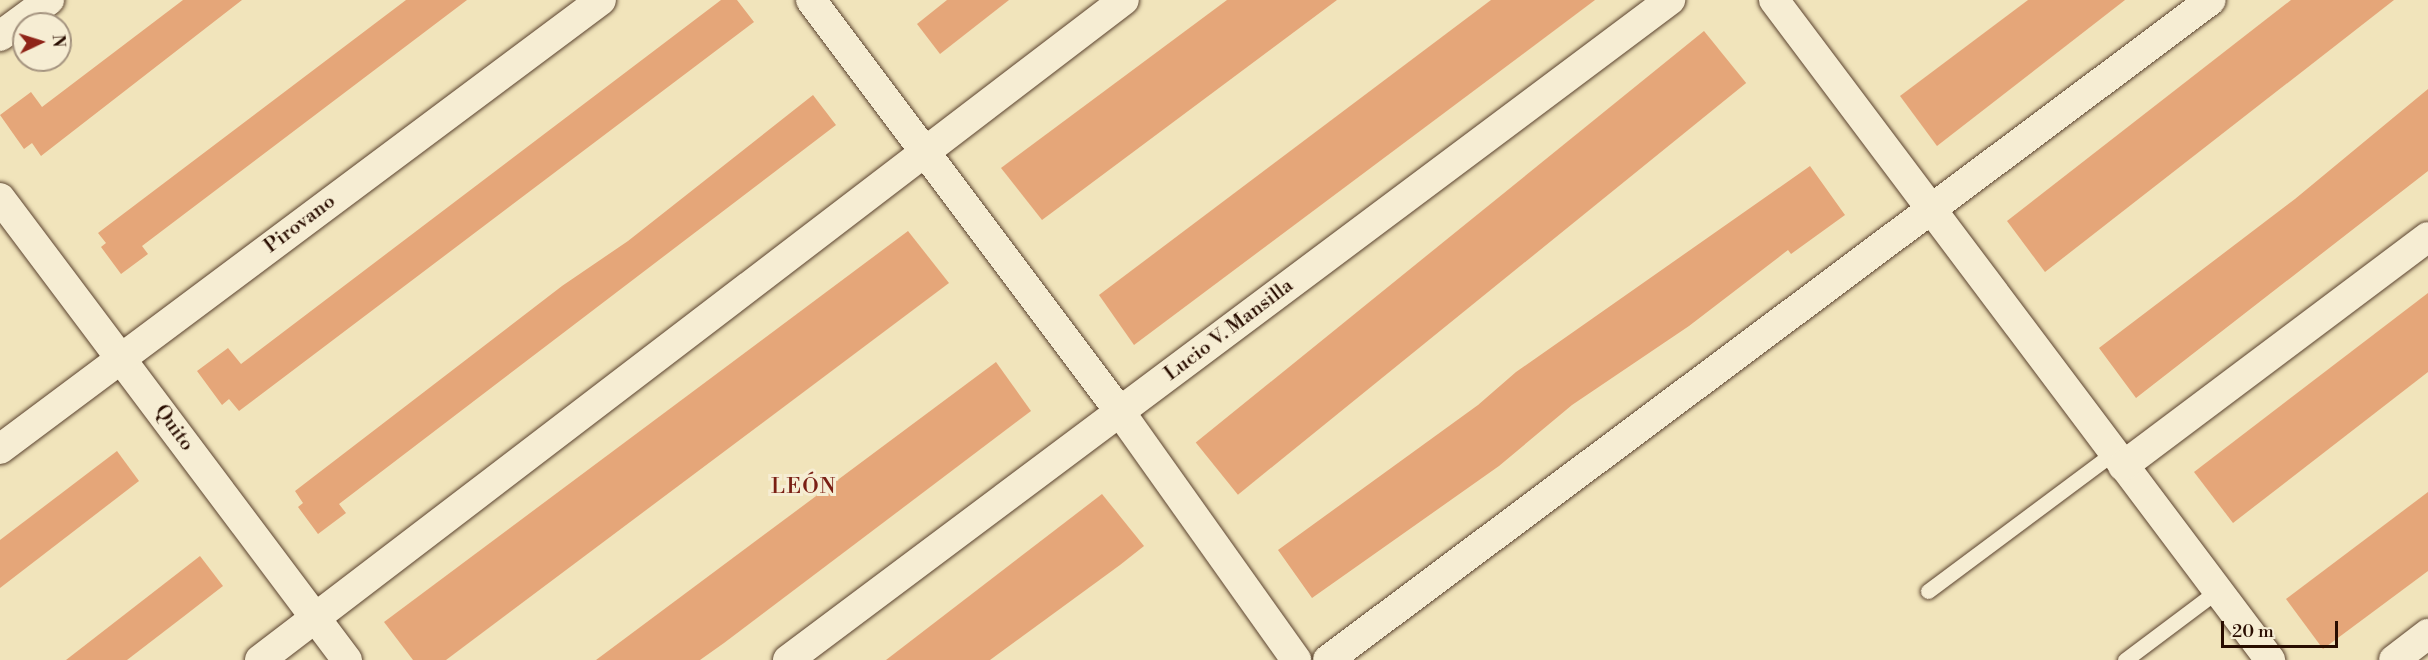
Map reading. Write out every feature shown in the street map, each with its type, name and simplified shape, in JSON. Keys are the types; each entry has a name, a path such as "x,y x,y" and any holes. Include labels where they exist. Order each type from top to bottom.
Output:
{"street":[{"path":"0,36 49,0"},
{"name":"Pirovano","path":"0,449 601,0"},
{"path":"811,0 1120,412 1296,660"},
{"path":"260,660 923,149 1124,0"},
{"name":"Lucio V. Mansilla","path":"788,660 1670,0"},
{"path":"1774,0 1928,208 2270,660"},
{"path":"1328,660 1928,208 2211,0"},
{"name":"Quito","path":"0,198 122,357 347,660"},
{"path":"2118,459 2428,237"},
{"path":"2394,660 2428,634"}],"lane":[{"path":"1928,591 2118,459"},
{"path":"2125,660 2217,591"}],"building":[{"path":"183,0 242,0 41,156 32,143 24,149 0,115 31,92 42,107"},
{"path":"406,0 467,0 142,246 148,254 121,274 101,247 106,243 98,233"},
{"path":"721,0 737,0 754,22 239,411 229,399 222,405 197,371 228,348 241,364"},
{"path":"947,0 1009,0 940,54 917,24"},
{"path":"1227,0 1337,0 1042,220 1001,168"},
{"path":"1491,0 1595,0 1134,345 1099,295"},
{"path":"2028,0 2125,0 1937,146 1900,96"},
{"path":"2291,0 2394,0 2045,272 2007,221"},
{"path":"1704,31 1746,83 1238,495 1196,443"},
{"path":"2428,89 2428,171 2136,398 2099,348 2295,199"},
{"path":"813,95 836,125 339,504 346,513 318,534 298,507 303,503 295,491 562,286 628,241"},
{"path":"1810,166 1845,215 1791,254 1788,250 1689,326 1572,405 1499,466 1312,598 1278,550 1478,405 1516,372"},
{"path":"908,231 949,283 446,660 413,660 384,622"},
{"path":"2428,293 2428,372 2233,523 2194,472"},
{"path":"996,362 1031,411 724,643 700,660 596,660"},
{"path":"117,451 139,481 0,588 0,540"},
{"path":"2428,492 2428,571 2323,649 2286,599"},
{"path":"1102,494 1144,546 1120,565 990,660 886,660"},
{"path":"200,556 223,586 127,660 66,660"}],"district":[{"name":"LEÓN","path":"804,487"}]}
